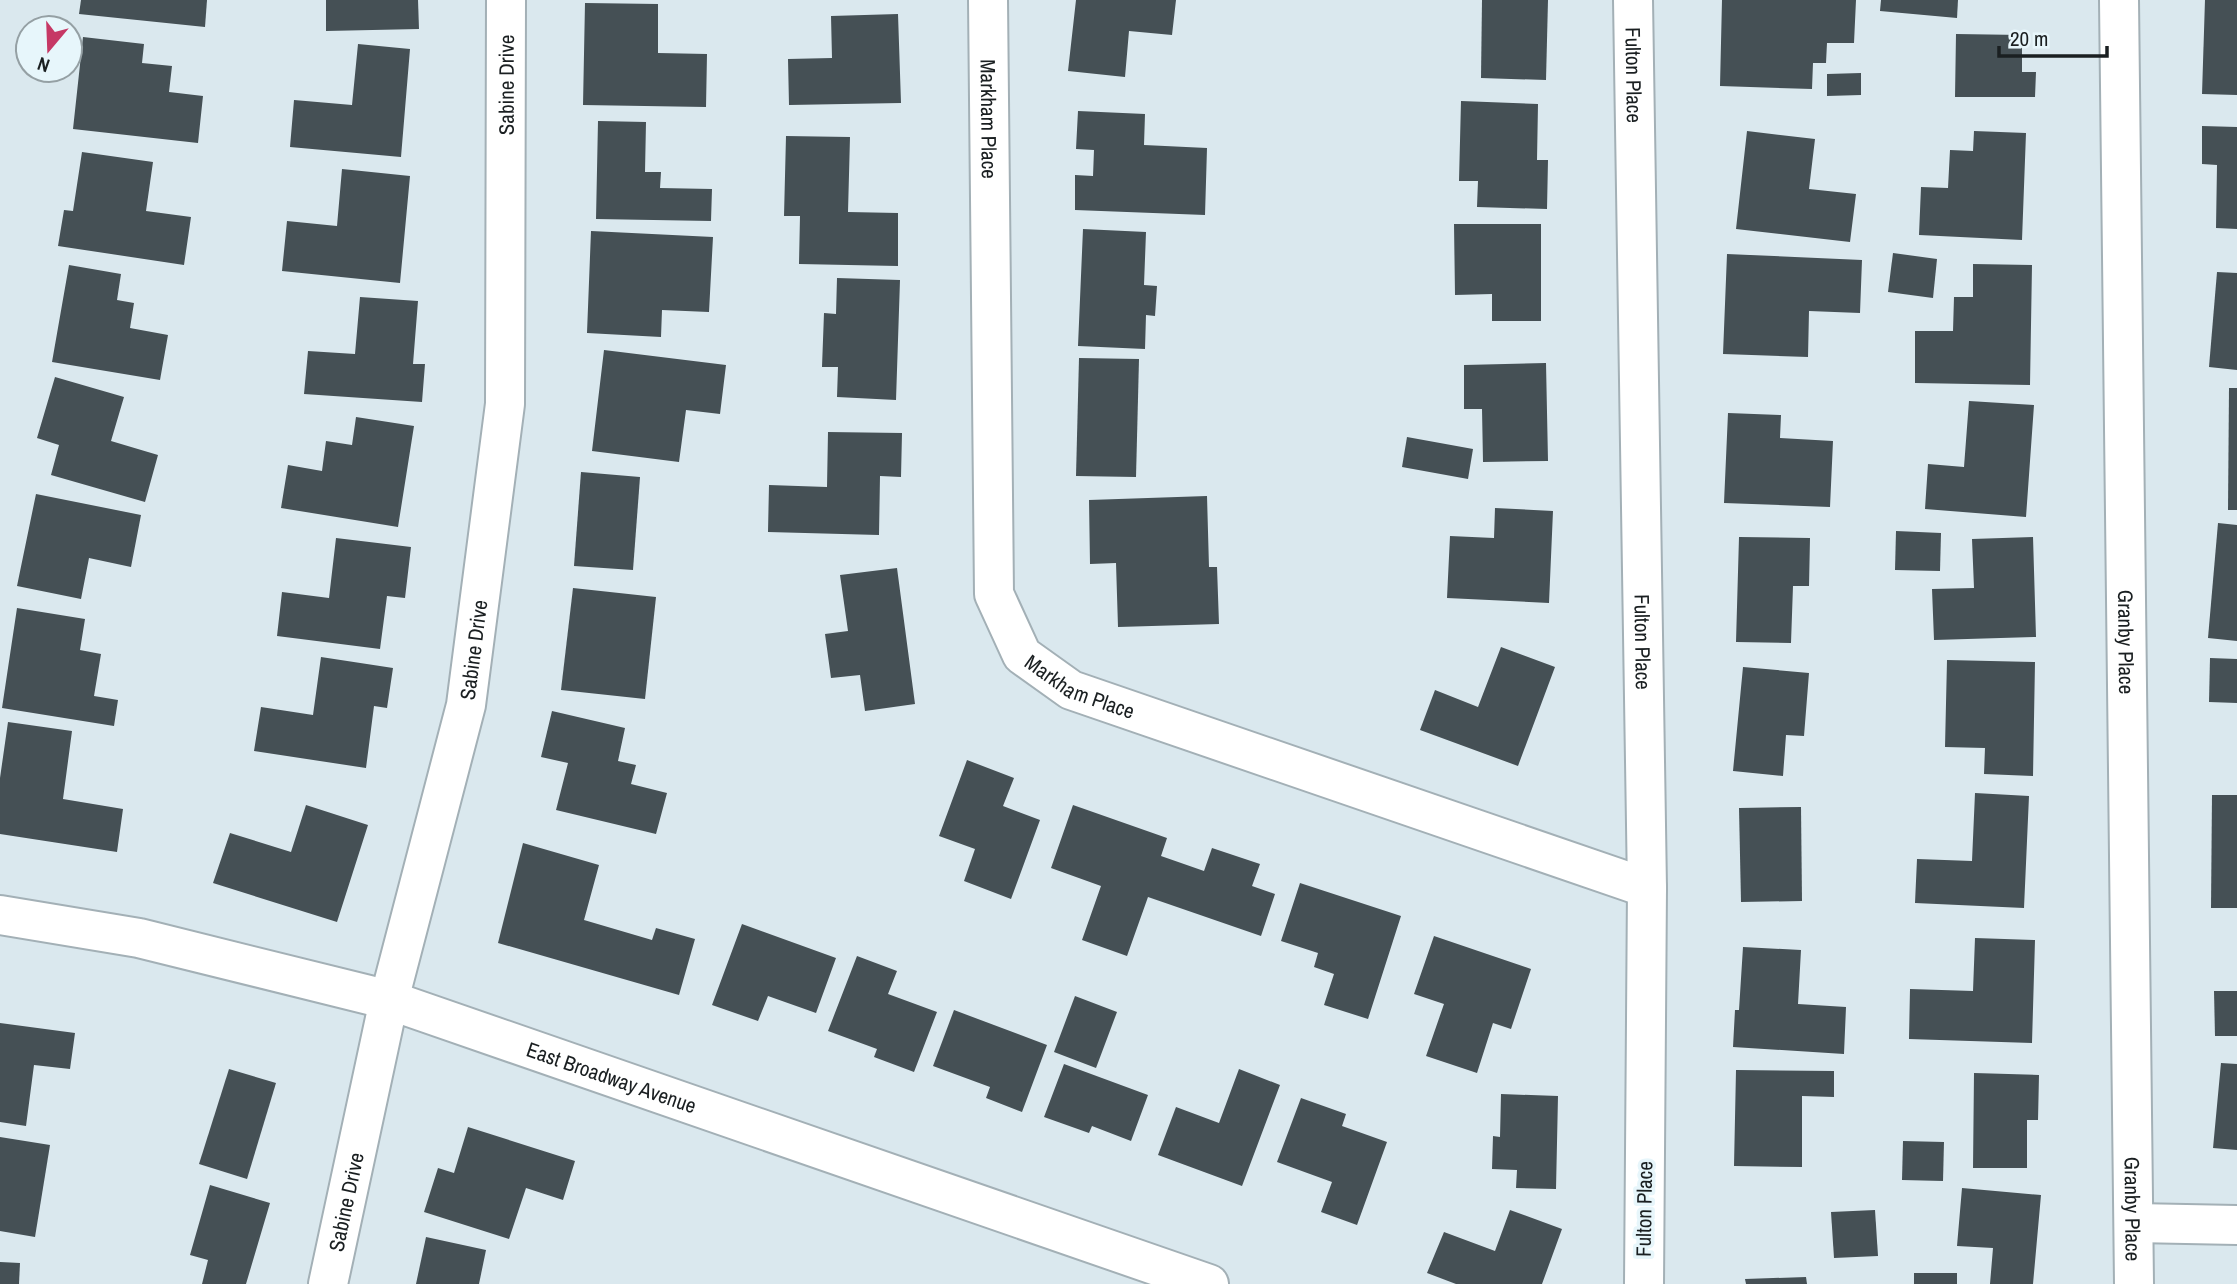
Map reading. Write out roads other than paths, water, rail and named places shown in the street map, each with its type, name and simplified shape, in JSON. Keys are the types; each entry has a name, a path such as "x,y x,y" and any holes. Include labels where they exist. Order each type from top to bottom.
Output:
{"street":[{"name":"Sabine Drive","path":"328,1284 389,1000 466,705 505,404 506,0"},
{"name":"Markham Place","path":"988,0 994,594 1022,655 1071,690 1647,888"},
{"name":"Fulton Place","path":"1633,0 1647,888 1644,1284"},
{"name":"Granby Place","path":"2119,0 2134,1284"},
{"name":"East Broadway Avenue","path":"0,915 139,938 389,1000 1209,1284"},
{"path":"2135,1223 2237,1224"}]}
